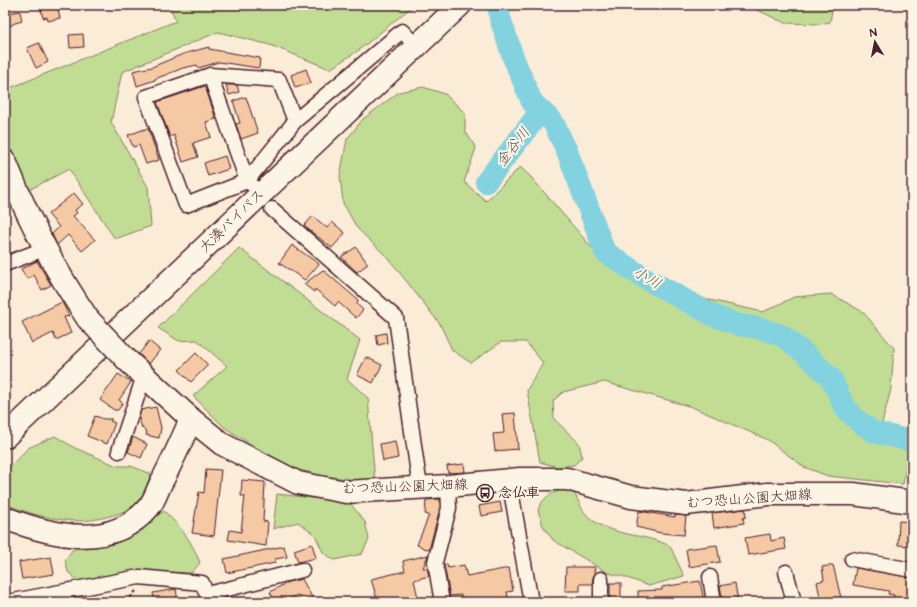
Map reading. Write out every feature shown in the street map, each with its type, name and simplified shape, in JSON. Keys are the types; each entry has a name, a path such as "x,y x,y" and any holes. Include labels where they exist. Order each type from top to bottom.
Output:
{"main road":[{"name":"大湊バイパス","path":"5,437 460,5"},
{"path":"5,161 18,194 44,249"},
{"name":"むつ恐山公園大畑線","path":"44,249 88,319 102,336 144,376 191,419 222,444 298,482 346,492 448,486 509,480 567,479 631,497 686,504 768,494 853,494 912,502"},
{"path":"5,518 62,535 91,537 114,532 133,521 149,506 191,419"}],"street":[{"path":"295,122 279,80 210,75 146,97 186,205 249,183 295,122 402,31 424,40"},
{"path":"210,75 249,183"},
{"path":"272,209 396,318 420,488"},
{"path":"5,264 44,249"},
{"path":"119,451 144,376"},
{"path":"509,480 531,602"},
{"path":"442,602 435,562 449,508 448,486"},
{"path":"852,559 912,570"},
{"path":"9,602 140,577 202,583 209,598 302,570"},
{"path":"786,572 794,602"},
{"path":"710,577 714,602"},
{"path":"601,579 601,602"}],"green space":[{"path":"169,5 414,5 359,50 330,69 270,45 218,32 122,72 111,122 148,187 151,226 115,239 69,169 25,192 5,144 5,90 176,21"},
{"path":"754,5 833,5 830,22 820,24 785,23 753,8"},
{"path":"423,87 445,94 465,113 465,131 476,148 464,182 486,201 520,167 530,176 605,263 656,288 763,312 794,297 831,294 863,312 894,348 891,389 882,423 911,438 903,484 828,476 804,467 768,440 692,407 604,382 563,392 553,401 554,419 579,443 582,457 574,465 558,467 540,462 527,390 543,363 526,342 501,342 471,363 452,350 440,324 389,259 357,228 343,203 340,176 347,139 363,119 399,92"},
{"path":"239,248 360,340 347,379 368,398 375,482 322,476 285,466 224,427 193,396 227,366 197,340 179,341 158,328"},
{"path":"55,436 75,448 117,466 131,466 151,474 143,493 137,502 130,508 113,515 99,519 80,521 62,520 41,516 12,507 5,503 5,472 28,448"},
{"path":"572,488 579,504 586,514 597,523 617,532 650,539 670,546 684,576 649,586 622,576 608,573 553,540 543,526 538,510 544,500 551,494"},
{"path":"277,494 349,502 365,522 369,539 362,554 334,560 323,552 315,535 298,522 273,529"},
{"path":"164,511 185,535 197,555 200,563 191,573 135,571 78,581 68,572 65,560 73,549 107,545 123,540 138,532"}],"building":[{"path":"40,5 57,5 60,18 48,21 47,17 43,18"},
{"path":"20,11 22,21 5,29 5,14"},
{"path":"83,34 84,47 70,48 69,35"},
{"path":"39,43 48,62 36,68 27,48"},
{"path":"209,47 209,49 260,58 259,68 219,62 198,68 197,65 183,68 137,86 133,71 152,67 183,54"},
{"path":"306,69 311,83 295,88 291,75"},
{"path":"226,85 237,85 239,92 229,95"},
{"path":"205,86 216,119 206,122 211,137 193,143 198,157 183,162 174,135 170,137 157,102"},
{"path":"246,97 258,133 241,139 236,124 240,123 233,101"},
{"path":"148,128 159,160 146,164 139,145 133,147 128,135"},
{"path":"225,156 229,169 208,176 204,163"},
{"path":"74,193 83,204 75,210 77,213 73,216 95,240 82,251 68,235 57,245 52,234 59,227 48,214"},
{"path":"313,216 327,228 332,222 345,233 332,248 304,226"},
{"path":"292,245 319,264 305,280 279,263"},
{"path":"356,247 368,264 357,272 341,257"},
{"path":"37,261 51,285 42,290 34,275 27,279 21,269"},
{"path":"323,270 358,300 357,304 363,310 356,318 338,302 335,306 315,289 314,292 304,284"},
{"path":"62,302 69,316 64,317 71,333 56,340 53,333 32,343 22,322"},
{"path":"386,333 387,343 378,345 376,335"},
{"path":"149,341 160,350 149,364 139,354"},
{"path":"196,353 208,365 191,382 179,370"},
{"path":"366,357 382,365 373,383 357,375"},
{"path":"118,374 131,382 119,400 123,403 118,410 114,410 100,400"},
{"path":"156,407 161,428 159,438 146,435 147,432 142,428 139,418 141,410"},
{"path":"515,413 518,449 495,451 493,434 504,433 502,414"},
{"path":"95,416 104,419 112,419 110,421 115,423 107,444 87,436"},
{"path":"133,437 147,444 141,458 128,452"},
{"path":"395,441 398,458 383,461 380,444"},
{"path":"464,464 465,472 448,473 447,466"},
{"path":"206,469 221,470 214,536 192,533 199,492 204,493"},
{"path":"242,480 265,482 263,521 268,522 266,546 228,540 230,530 241,532 245,496 241,496"},
{"path":"440,499 439,512 429,550 417,545 429,515 425,514 426,500"},
{"path":"500,502 502,512 481,516 479,506"},
{"path":"745,509 746,517 743,518 744,523 714,528 712,513"},
{"path":"639,511 675,517 675,515 686,516 684,535 661,533 636,527"},
{"path":"899,521 912,522 912,546 898,545"},
{"path":"770,534 771,541 784,538 786,549 748,555 745,538"},
{"path":"312,544 316,558 298,562 294,550"},
{"path":"717,545 720,562 689,567 686,549"},
{"path":"284,546 287,557 275,559 275,563 227,573 224,559"},
{"path":"428,555 423,568 427,568 429,576 414,580 419,602 378,602 371,579 405,571 403,561"},
{"path":"51,557 54,574 22,579 19,562"},
{"path":"447,564 448,568 464,565 467,576 509,568 513,591 507,592 509,602 463,602 461,595 450,596 444,565"},
{"path":"833,565 842,602 821,602 817,582 824,580 822,567"},
{"path":"566,567 595,567 592,584 580,584 580,591 565,591"},
{"path":"856,568 912,578 911,602 893,602 894,595 888,594 889,591 853,585"},
{"path":"302,579 314,601 297,595 288,600 288,602 275,602 270,592 288,582"},
{"path":"700,581 704,602 663,602 663,600 638,602 638,591 662,590 662,587"},
{"path":"610,583 621,583 621,602 610,602"},
{"path":"735,583 738,602 723,602 720,586"},
{"path":"176,589 178,602 155,602 153,593"}],"waterway":[{"name":"小川","path":"498,5 500,18 513,57 532,102 553,122 567,151 605,252 643,277 714,316 739,325 760,328 783,336 831,378 845,408 858,421 874,432 912,441"},
{"name":"金谷川","path":"486,182 540,112"}],"place":[{"name":"念仏車","path":"485,493"}]}
